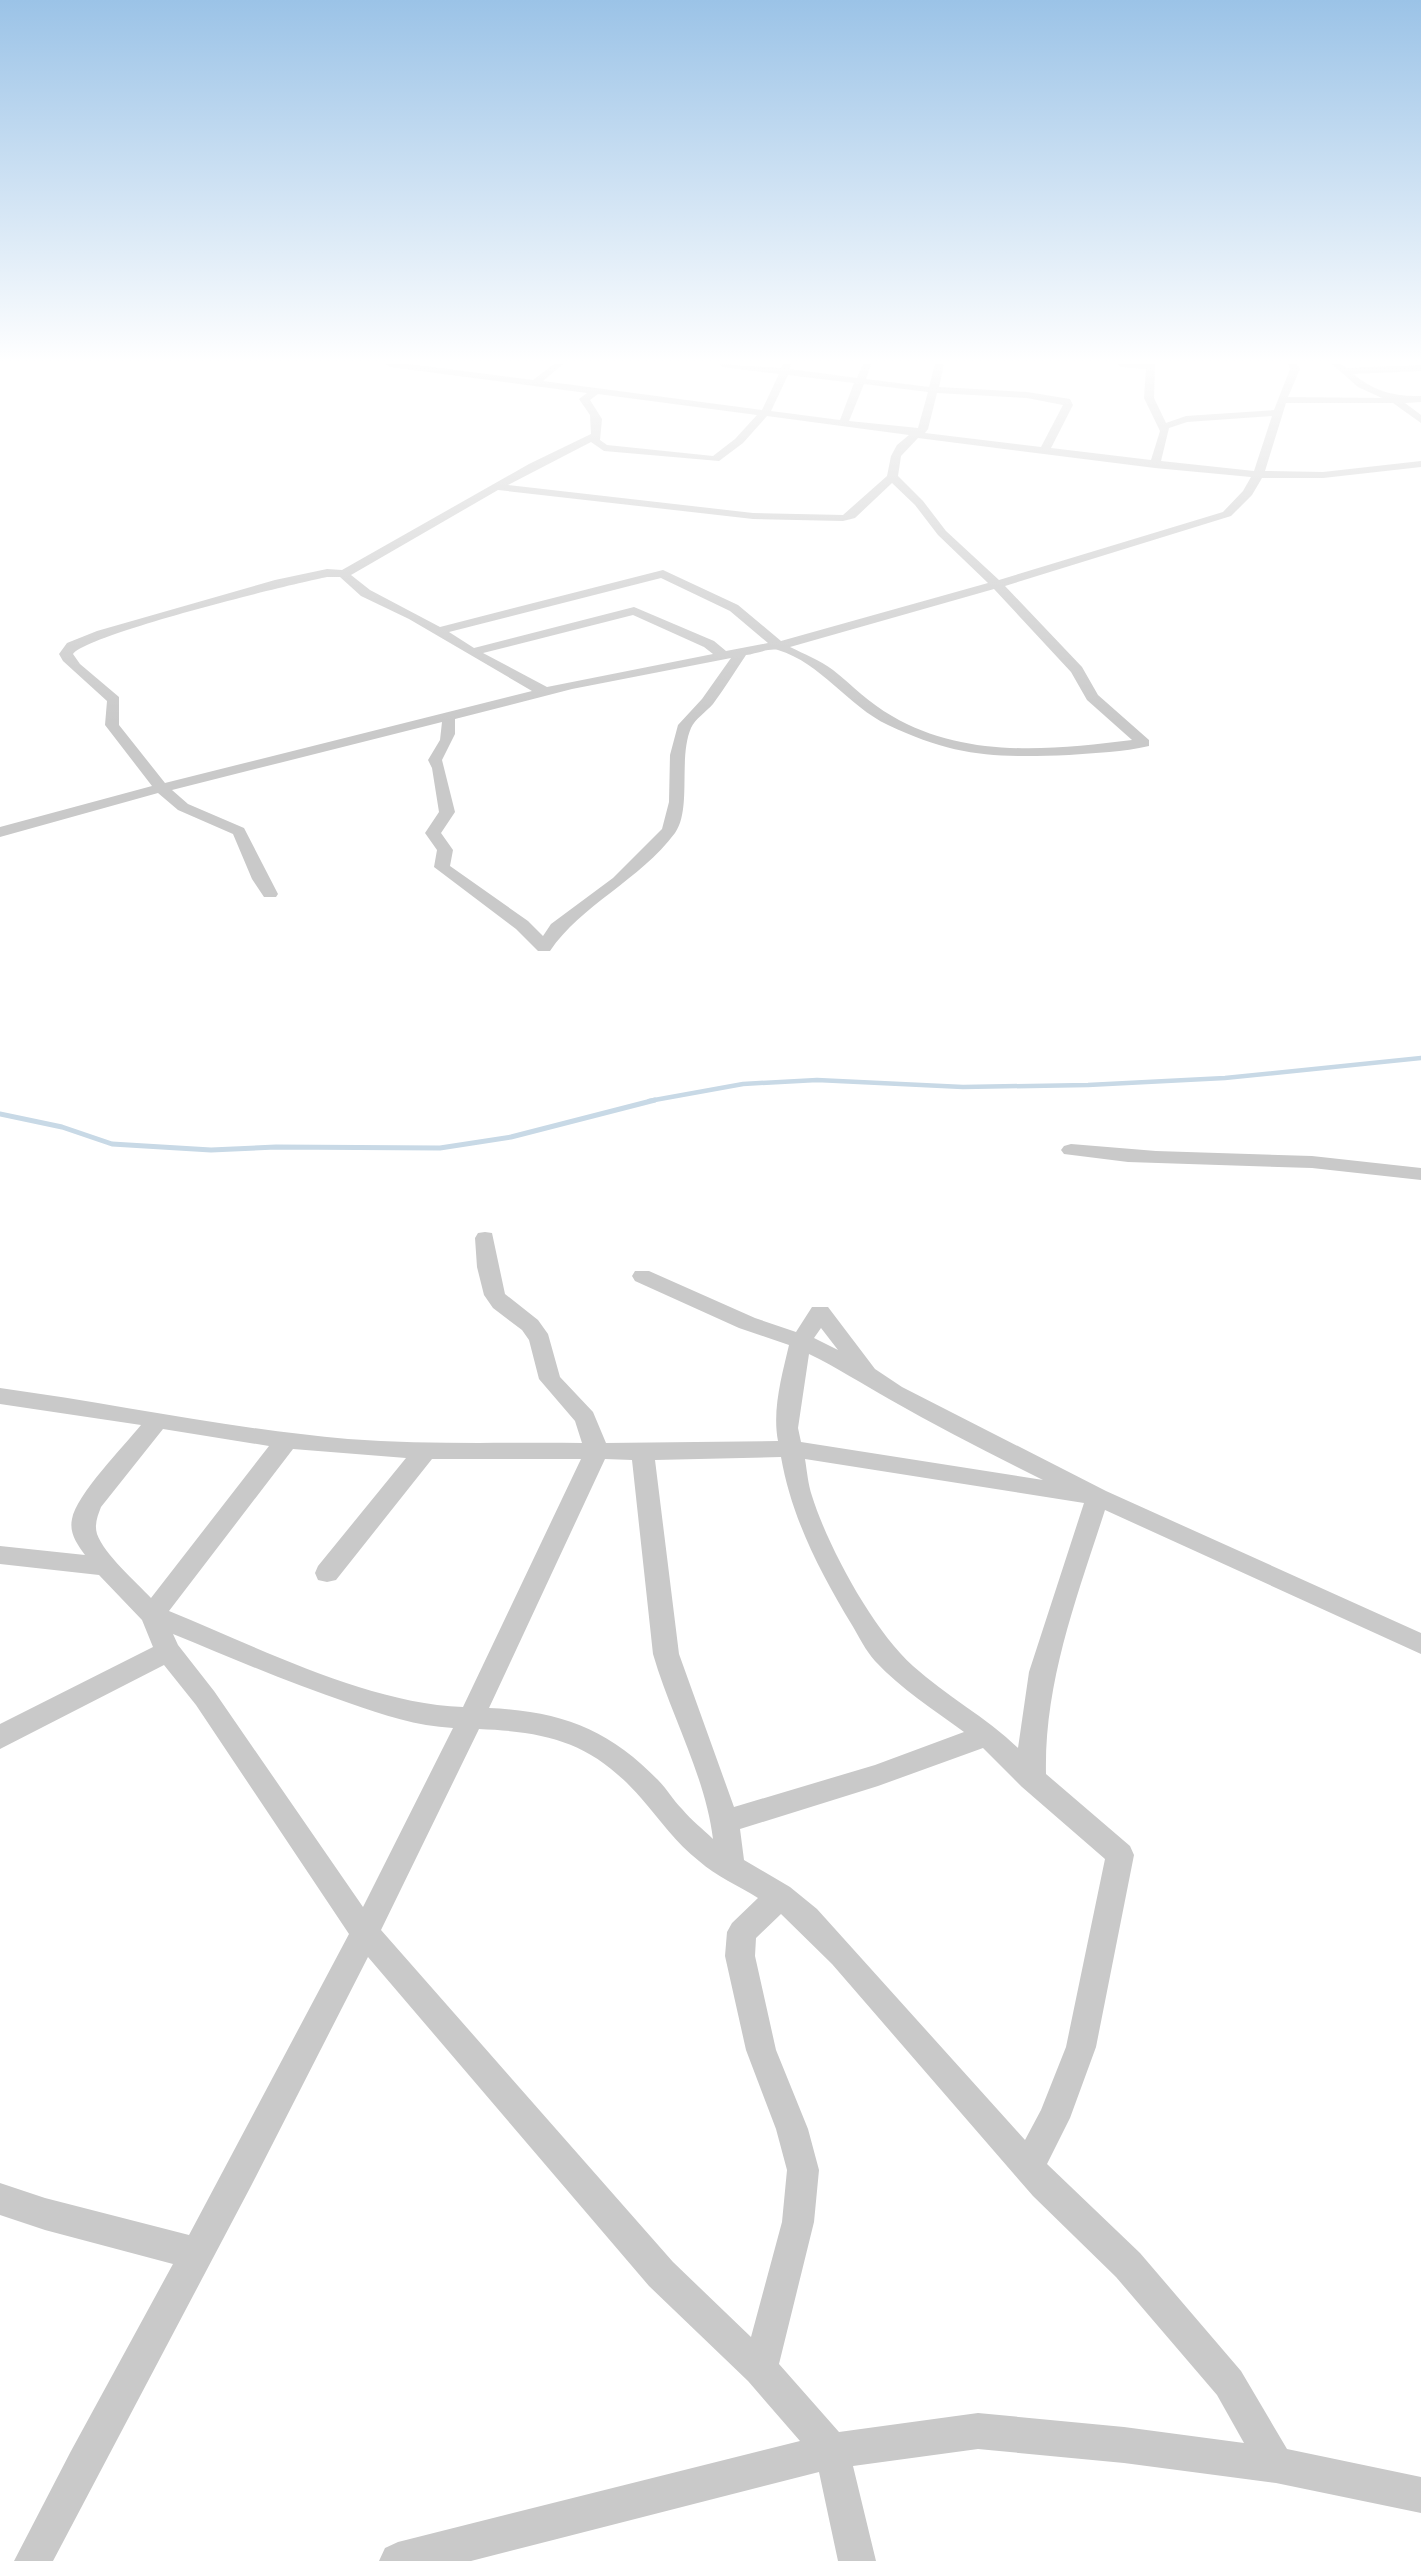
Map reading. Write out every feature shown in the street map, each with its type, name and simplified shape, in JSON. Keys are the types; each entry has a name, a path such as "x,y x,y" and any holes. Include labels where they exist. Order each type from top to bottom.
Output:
{"street":[{"path":"270,894 255,872 252,857 239,831 190,812 161,788 112,725 114,700 106,689 67,658 72,646 102,634 279,583 327,573 344,574 504,484"},
{"path":"498,487 753,516 827,519 851,516 885,484"},
{"path":"440,631 663,574 734,608 779,646 815,664 862,704 890,721 937,741 959,747 1030,753 1144,743 1092,697 1077,670 996,584 955,547 898,484"},
{"path":"1,831 161,788 546,692 704,660 733,658 779,646 1051,570 1227,514 1238,506 1253,484"},
{"path":"344,574 373,596 440,631 507,674 546,692"},
{"path":"473,652 634,611 709,644 733,658"},
{"path":"447,716 451,726 449,736 435,760 447,812 433,833 445,850 442,867 522,925 544,947 557,928 619,881 669,830 676,802 677,755 685,725 706,702 733,658"},
{"path":"1070,1150 1118,1157 1175,1160 1300,1161 1421,1174"},
{"path":"33,2561 91,2446 197,2254 472,1720 515,1620 597,1451 585,1418 550,1379 540,1339 530,1325 501,1303 495,1295 486,1267 485,1238"},
{"path":"642,1276 747,1323 801,1341 869,1375 894,1392 971,1434 1098,1497 1421,1644"},
{"path":"869,1375 820,1312 801,1341 789,1399 787,1428 800,1496 818,1539 847,1595 882,1653 906,1675 987,1735 1032,1779 1120,1854 1081,2047 1054,2118 1028,2167"},
{"path":"0,1396 348,1447 643,1452 791,1449 1098,1497"},
{"path":"159,1419 91,1503 84,1519 85,1536 106,1566 152,1615 168,1651 205,1698 363,1932 414,1986 661,2274 760,2370 832,2451 857,2561"},
{"path":"152,1615 209,1544 268,1462 288,1440"},
{"path":"327,1573 426,1450"},
{"path":"643,1452 666,1654 707,1764 725,1822 731,1867"},
{"path":"1032,1779 1033,1722 1040,1685 1098,1497"},
{"path":"0,1555 106,1566"},
{"path":"152,1615 332,1688 427,1716 495,1719 555,1726 588,1739 622,1762 651,1790 685,1832 710,1854 780,1896 807,1918 842,1955 1028,2167 1128,2265 1229,2383 1276,2465"},
{"path":"0,1738 47,1710 168,1651"},
{"path":"725,1822 878,1775 987,1735"},
{"path":"760,2370 798,2222 803,2170 792,2129 761,2050 740,1956 742,1932 780,1896"},
{"path":"0,2199 45,2214 197,2254"},
{"path":"398,2561 832,2451 978,2431 1124,2445 1276,2465 1421,2495"}],"waterway":[{"path":"649,1101 743,1084 817,1080 963,1087 1088,1085 1225,1078 1421,1058"},
{"path":"0,1114 62,1127 112,1144 211,1150 276,1147 440,1148 511,1137 655,1100"}]}
